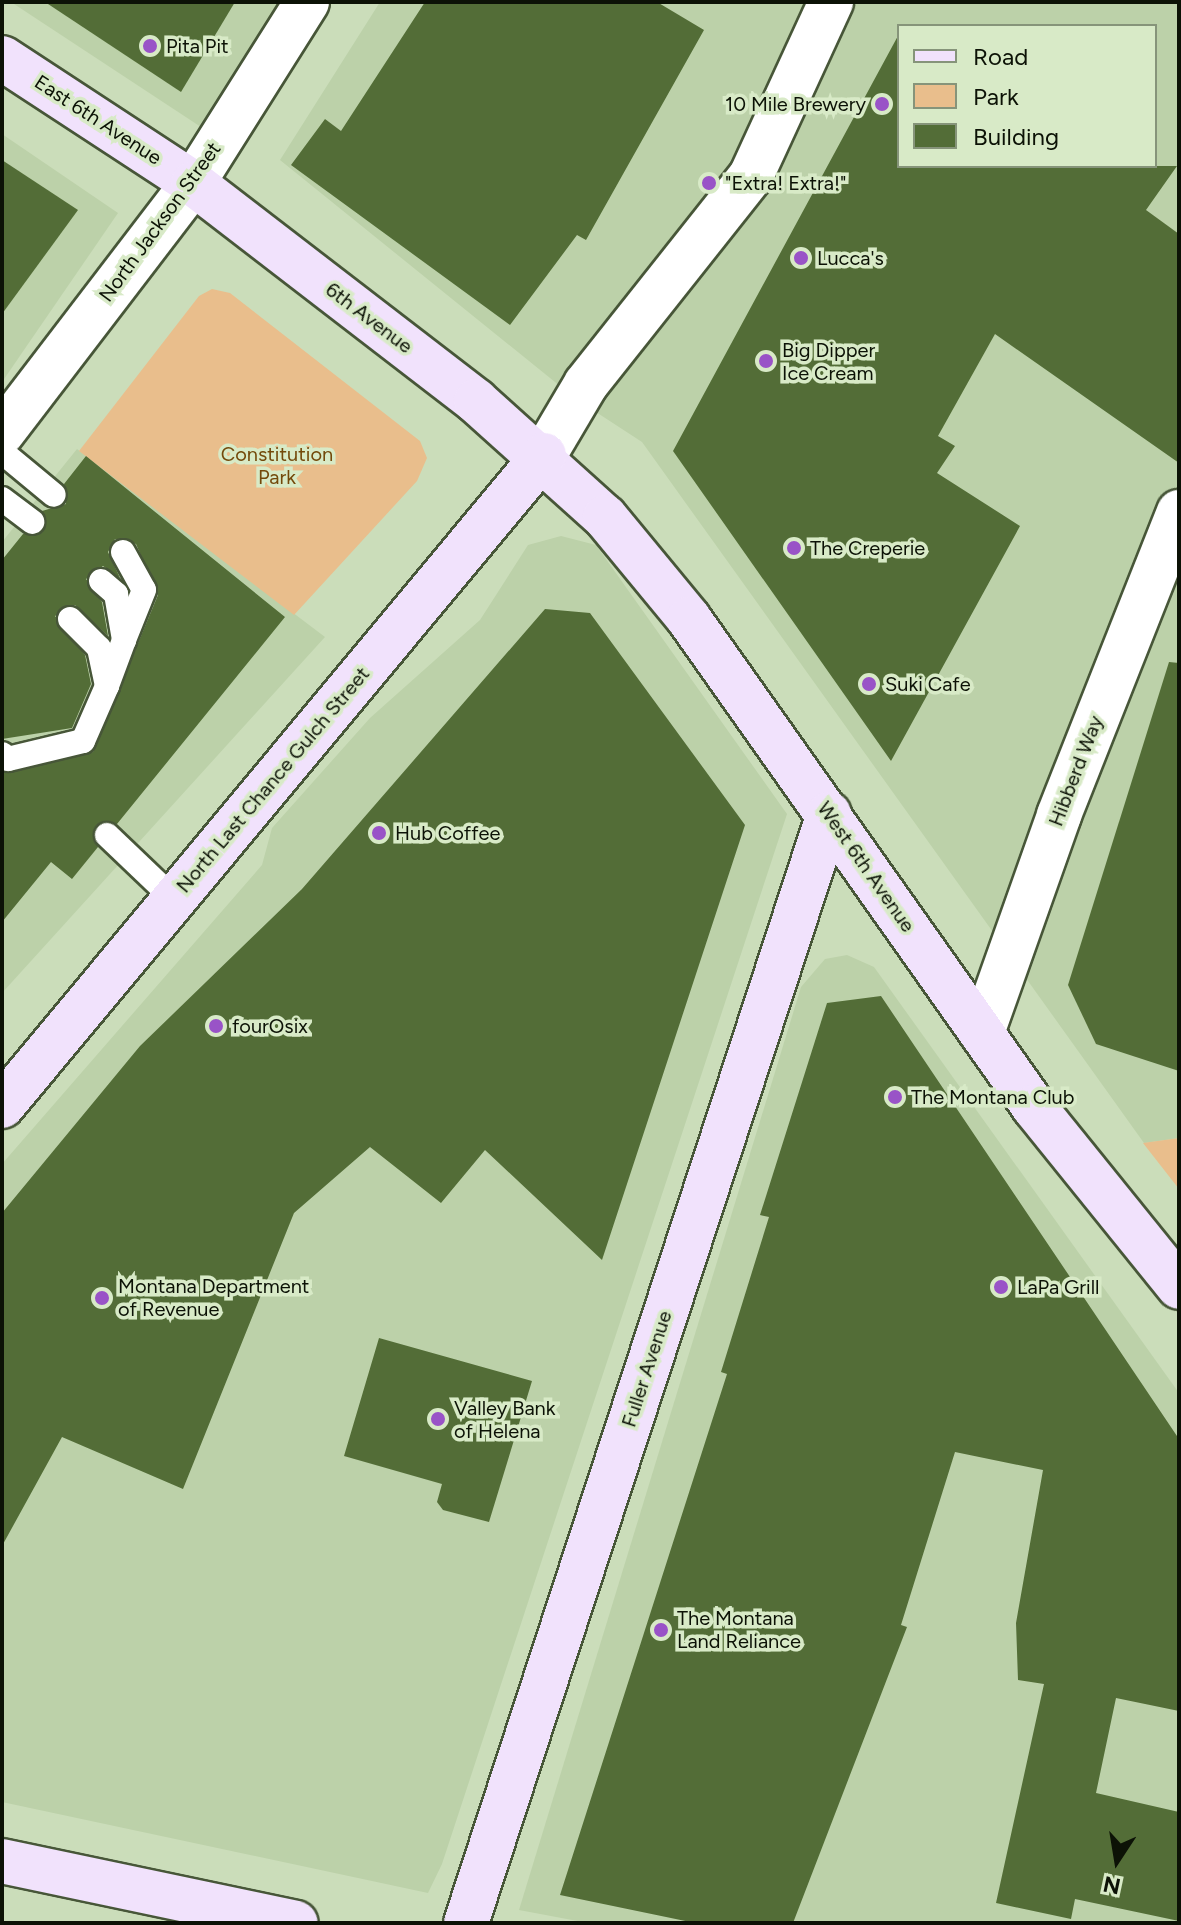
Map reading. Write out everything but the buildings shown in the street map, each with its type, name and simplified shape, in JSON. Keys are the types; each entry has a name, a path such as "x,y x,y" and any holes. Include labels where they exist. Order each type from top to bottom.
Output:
{"street":[{"name":"North Jackson Street","path":"2,433 193,183 307,2"},
{"path":"544,455 586,384 751,176 831,2"},
{"name":"East 6th Avenue","path":"2,58 193,183"},
{"name":"6th Avenue","path":"193,183 544,455"},
{"name":"West 6th Avenue","path":"544,455 689,619 982,1033 1179,1287"},
{"name":"North Last Chance Gulch Street","path":"2,1106 544,455"},
{"name":"Hibberd Way","path":"982,1033 1059,815 1179,512"},
{"name":"Fuller Avenue","path":"466,1923 829,814"},
{"path":"2,1861 296,1923"}],"lane":[{"path":"2,452 54,495"},
{"path":"2,499 32,522"},
{"path":"2,754 8,759 83,741 144,590 123,552"},
{"path":"101,581 116,594 124,640"},
{"path":"70,619 99,648 107,686"},
{"path":"107,835 174,899"}],"shaded area":[{"path":"11,2 283,2 204,129"},
{"path":"380,2 1179,2 1179,1138 1144,1143 642,442 576,399 280,160"},
{"path":"2,134 118,213 2,382"},
{"path":"77,449 325,637 2,993 2,542"},
{"path":"561,536 596,545 787,814 442,1864 428,1893 2,1802 2,1164 262,865 272,828 370,718 480,620 528,545"},
{"path":"847,955 874,967 1179,1393 1179,1923 588,1923 519,1910 801,987 825,959"}],"green space":[{"name":"Constitution Park","path":"212,289 230,293 420,441 427,458 417,481 294,615 79,451 199,296"},
{"path":"1179,1138 1179,1189 1143,1143"}],"place":[{"name":"Pita Pit","path":"150,46"},
{"name":"10 Mile Brewery","path":"882,104"},
{"name":"\"Extra! Extra!\"","path":"709,183"},
{"name":"Lucca's","path":"801,258"},
{"name":"Big Dipper Ice Cream","path":"766,361"},
{"name":"The Creperie","path":"794,548"},
{"name":"Suki Cafe","path":"869,684"},
{"name":"Hub Coffee","path":"379,833"},
{"name":"fourOsix","path":"216,1026"},
{"name":"The Montana Club","path":"895,1097"},
{"name":"LaPa Grill","path":"1001,1287"},
{"name":"Montana Department of Revenue","path":"102,1298"},
{"name":"Valley Bank of Helena","path":"438,1419"},
{"name":"The Montana Land Reliance","path":"661,1630"}]}
